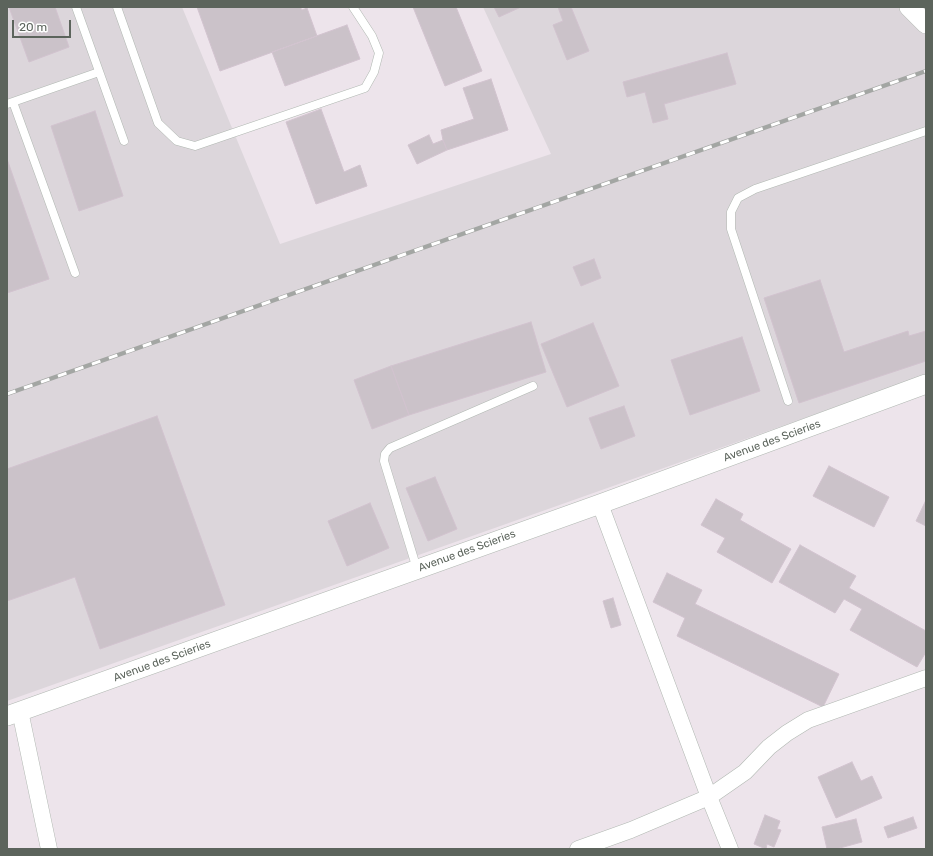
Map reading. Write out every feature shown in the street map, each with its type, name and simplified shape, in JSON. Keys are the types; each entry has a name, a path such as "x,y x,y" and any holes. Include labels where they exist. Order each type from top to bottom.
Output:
{"street":[{"path":"909,7 926,24"},
{"name":"Avenue des Scieries","path":"13,714 600,504 926,384"},
{"path":"600,504 709,797 730,849"},
{"path":"578,849 631,830 709,797 745,772 769,747 787,733 808,720 926,678"},
{"path":"13,714 49,849"}],"lane":[{"path":"76,7 124,141"},
{"path":"117,7 158,123 177,141 195,146 365,88 374,72 379,53 372,36 353,7"},
{"path":"74,273 10,103 99,72"},
{"path":"788,401 731,229 731,212 738,198 755,190 926,131"},
{"path":"417,569 384,461 385,454 390,448 533,386"}],"shaded area":[{"path":"7,7 182,7 280,244 551,154 483,7 926,7 926,375 7,701"}],"building":[{"path":"9,7 55,7 69,47 29,62"},
{"path":"197,7 300,7 302,10 307,8 317,36 220,71"},
{"path":"413,7 456,7 482,71 445,86"},
{"path":"494,7 521,7 499,17"},
{"path":"558,7 571,7 589,51 567,60 553,25 563,21"},
{"path":"347,25 360,59 285,86 272,52"},
{"path":"727,53 736,84 664,104 668,119 653,123 645,92 627,97 623,82"},
{"path":"491,79 508,130 447,150 441,130 474,119 463,88"},
{"path":"321,109 344,172 360,165 367,186 316,204 286,122"},
{"path":"95,111 123,196 79,211 51,126"},
{"path":"429,135 433,144 443,140 447,150 417,164 408,145"},
{"path":"7,159 49,279 7,293"},
{"path":"594,259 601,278 581,286 573,267"},
{"path":"820,280 844,352 908,331 909,336 926,331 926,361 799,403 764,298"},
{"path":"531,322 546,372 409,415 391,366"},
{"path":"593,323 619,386 567,407 541,344"},
{"path":"742,337 760,391 690,415 671,360"},
{"path":"391,366 409,415 372,429 354,380"},
{"path":"624,406 635,436 601,449 589,418"},
{"path":"157,416 225,605 100,649 75,577 7,601 7,469"},
{"path":"829,466 889,497 874,527 813,496"},
{"path":"435,477 457,529 428,541 406,488"},
{"path":"716,499 743,514 740,520 791,549 772,583 717,552 725,538 701,525"},
{"path":"926,500 926,526 916,521"},
{"path":"370,503 389,548 347,566 328,521"},
{"path":"800,545 856,576 849,588 926,631 926,652 917,667 850,630 862,609 844,599 835,613 779,582"},
{"path":"667,573 702,590 695,604 839,674 823,707 677,636 685,618 653,602"},
{"path":"613,598 621,625 611,628 603,601"},
{"path":"852,762 861,781 872,776 882,798 836,818 818,777"},
{"path":"765,815 780,821 777,829 781,830 774,847 767,844 766,849 754,844"},
{"path":"913,817 917,828 888,838 884,827"},
{"path":"856,819 862,842 836,849 827,849 822,827"}],"railway":[{"path":"7,394 926,71"}]}
